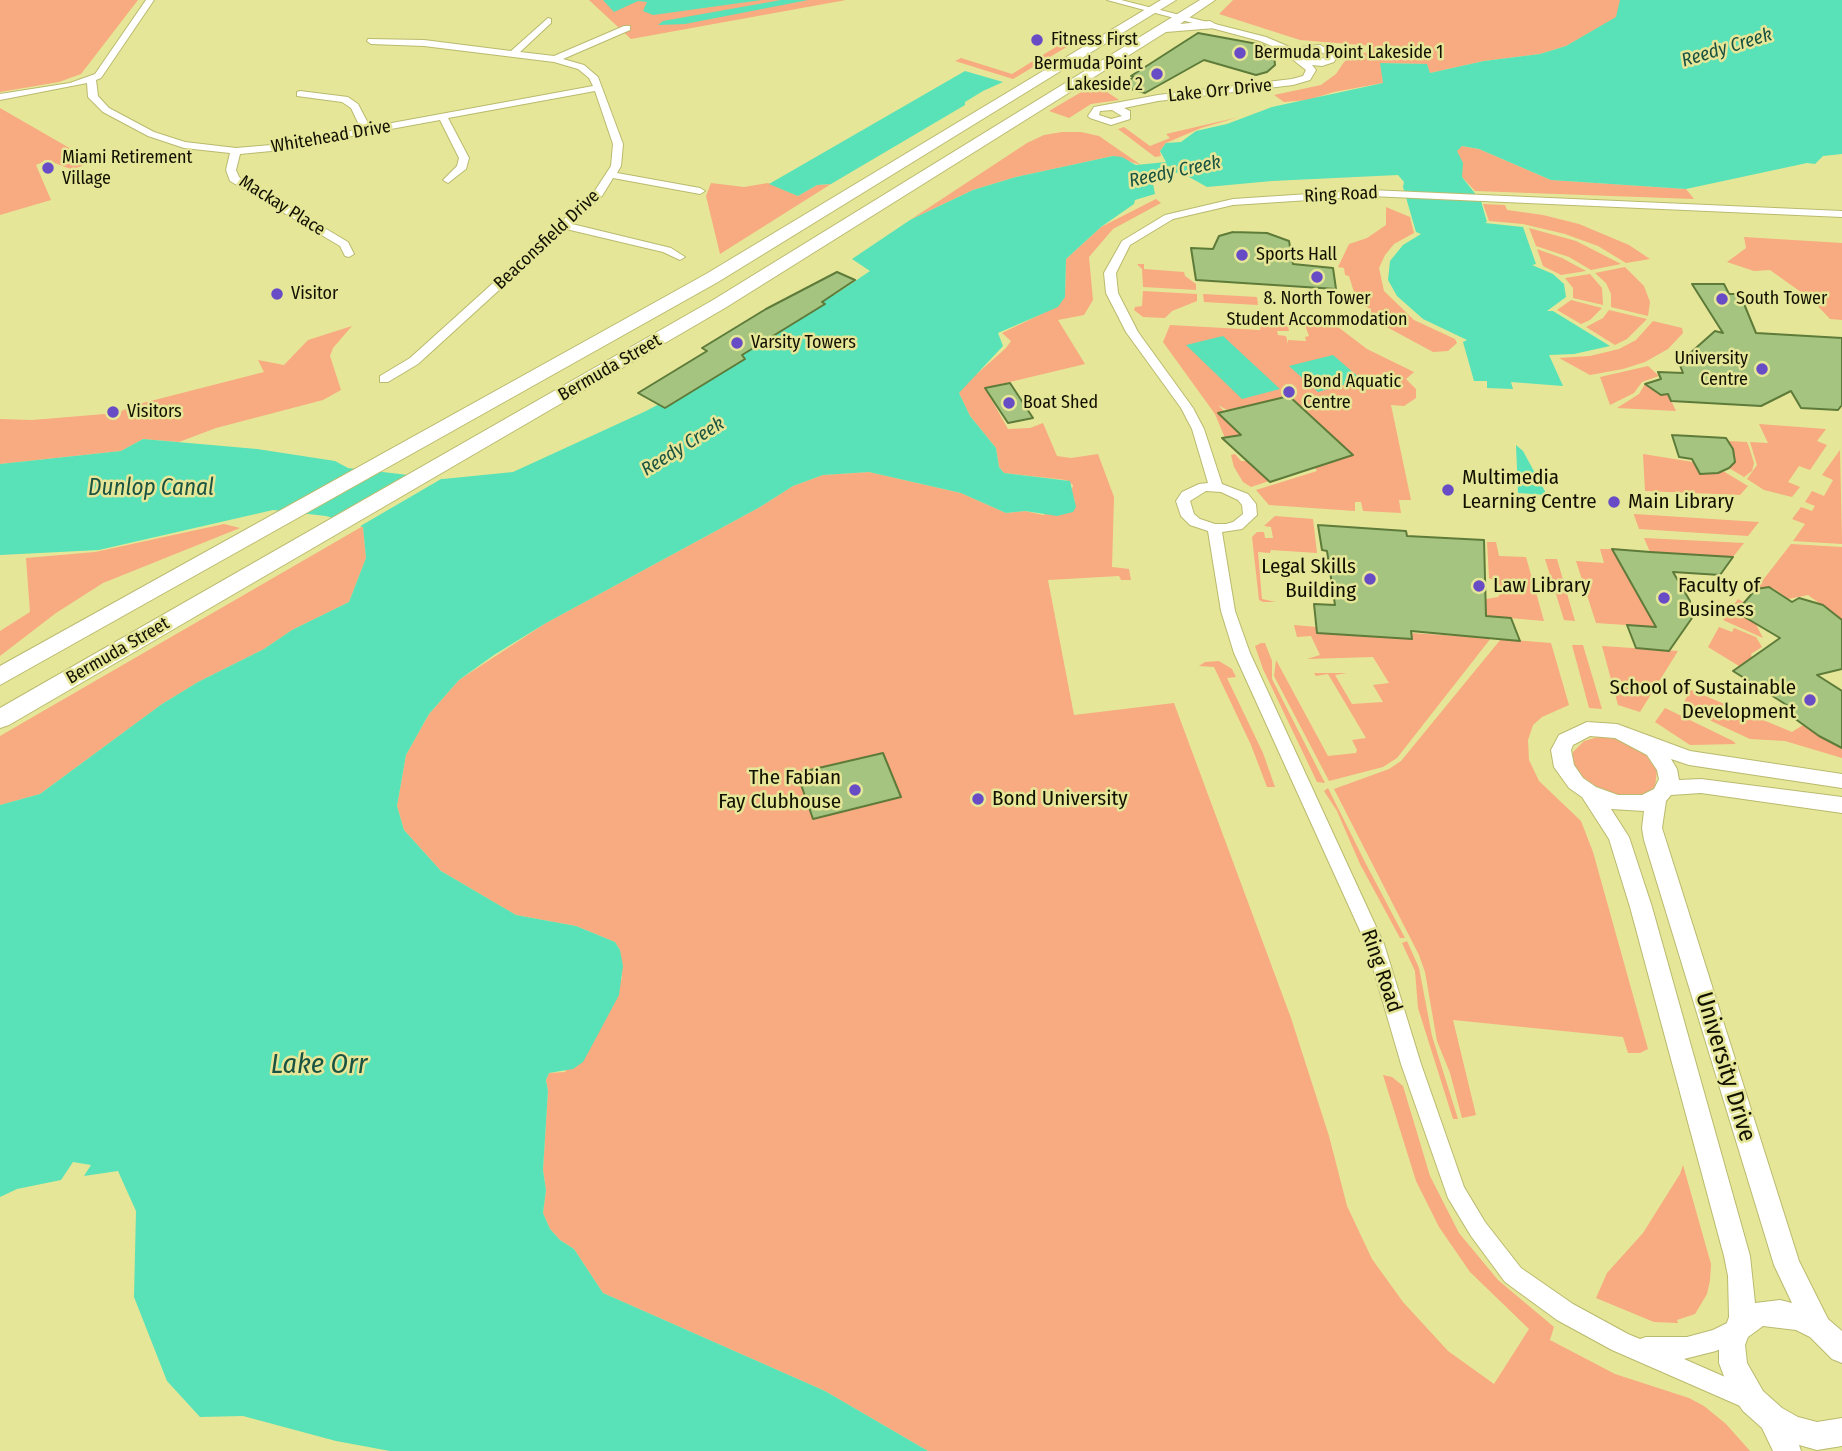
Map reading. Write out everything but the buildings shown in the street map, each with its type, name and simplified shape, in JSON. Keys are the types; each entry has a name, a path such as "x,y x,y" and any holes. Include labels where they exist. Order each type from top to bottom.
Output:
{"main road":[{"name":"Bermuda Street","path":"0,719 752,284 1208,1"},
{"path":"1161,30 1210,22 1212,8 1208,1"},
{"name":"Bermuda Street","path":"0,677 712,278 1133,10 1161,6"}],"street":[{"path":"0,97 91,79 101,74 150,0"},
{"name":"Lake Orr Drive","path":"1111,0 1133,10 1161,6 1184,16 1332,53 1334,58 1327,62 1328,66 1320,75 1297,86 1151,104 1136,108 1121,121 1111,122 1093,116 1097,109 1164,97 1293,82 1309,75 1310,68 1304,62"},
{"path":"513,54 548,21"},
{"name":"Lake Orr Drive","path":"1210,22 1272,42 1293,52"},
{"path":"555,59 626,28"},
{"name":"Beaconsfield Drive","path":"370,41 424,43 555,59 581,67 593,77 618,144 612,175 598,194 414,361 384,379"},
{"path":"1308,47 1293,52 1295,57 1304,62 1327,62"},
{"name":"Whitehead Drive","path":"91,79 93,97 106,110 144,131 166,141 184,145 236,151 271,148 598,88"},
{"path":"300,94 345,99 355,106 367,130"},
{"path":"1113,107 1127,115"},
{"path":"443,117 464,158 462,167 448,180"},
{"name":"Mackay Place","path":"236,151 230,170 234,179 344,244 349,254"},
{"path":"612,175 699,191"},
{"name":"Ring Road","path":"1216,487 1198,429 1187,408 1132,332 1112,293 1110,273 1126,243 1168,216 1224,203 1403,193 1842,214"},
{"path":"564,225 667,250 680,257"},
{"path":"1216,487 1243,497 1251,511 1245,522 1237,526 1214,528 1195,522 1188,516 1183,501 1194,490 1216,487"},
{"name":"Ring Road","path":"1214,528 1228,611 1242,653 1375,944 1411,1064 1455,1191 1513,1275 1565,1312 1763,1409"},
{"name":"University Drive","path":"1842,781 1689,758 1618,731 1602,729 1587,730 1566,740 1561,750 1564,767 1576,783 1589,792 1617,803 1645,803 1661,793 1701,786 1842,805"},
{"name":"University Drive","path":"1643,742 1662,760 1669,779 1661,793 1651,828 1654,840 1787,1265 1835,1341"},
{"name":"University Drive","path":"1589,792 1619,837 1644,920 1737,1256 1741,1276 1740,1326 1732,1345 1733,1363 1740,1382 1763,1409"},
{"path":"1740,1326 1762,1313 1780,1313 1800,1318 1835,1341"},
{"name":"Ring Road","path":"1633,1347 1687,1348 1716,1340 1740,1326"},
{"path":"1763,1409 1794,1430 1817,1436 1842,1432"},
{"path":"1763,1409 1787,1451"}],"shaded area":[{"path":"0,0 138,0 81,74 59,82 0,92"},
{"path":"589,0 846,0 631,39"},
{"path":"1233,0 1620,0 1620,3 1617,17 1566,46 1540,54 1484,61 1430,73 1426,64 1381,63 1383,83 1308,100 1284,102 1274,95 1321,85 1336,74 1352,56 1372,51 1373,46 1300,40 1219,14"},
{"path":"1072,37 1080,39 1013,79 955,61 961,58 1012,74"},
{"path":"1095,84 1119,100 1091,104 1069,118 1049,111"},
{"path":"0,108 92,161 73,170 47,160 36,165 51,200 0,215"},
{"path":"1239,117 1201,128 1166,143 1160,151 1161,156 1155,157 1118,129 1124,127 1150,146 1170,138 1166,134"},
{"path":"1062,132 1099,136 1141,165 1113,156 1016,177 973,190 910,220 1027,143 1044,135"},
{"path":"1462,146 1479,149 1551,180 1686,189 1694,199 1475,191 1462,177 1456,151"},
{"path":"711,183 744,187 768,183 798,196 817,185 831,184 720,254 706,196"},
{"path":"1156,199 1161,203 1113,229 1089,257 1093,300 1084,315 1058,320 1085,364 985,388 1008,429 1030,428 1043,423 1057,456 1071,458 1098,454 1114,497 1112,567 1129,569 1131,580 1121,580 1119,576 1048,580 1074,715 1174,703 1291,1018 1329,1136 1347,1206 1372,1259 1403,1302 1448,1351 1494,1384 1529,1329 1470,1272 1439,1227 1416,1181 1383,1075 1392,1077 1403,1086 1430,1176 1459,1233 1498,1280 1554,1327 1550,1340 1615,1374 1689,1398 1704,1406 1726,1424 1750,1451 928,1451 825,1391 603,1293 574,1249 550,1229 543,1213 546,1190 543,1170 548,1091 546,1080 549,1073 565,1072 622,978 620,950 615,942 576,926 516,915 441,871 404,830 397,806 406,755 429,714 459,680 546,623 760,507 793,486 823,475 869,472 961,493 1006,513 1025,511 1043,515 1075,501 1071,493 1073,485 1066,480 1004,473 999,467 996,448 970,416 959,393 962,387 1006,348 1011,341 1002,333 1058,306 1065,297 1066,259 1101,227"},
{"path":"1483,204 1505,205 1507,210 1579,224 1629,245 1650,259 1626,263 1598,246 1565,234 1523,224 1489,221"},
{"path":"1386,207 1410,217 1414,233 1394,244 1385,255 1379,268 1384,291 1414,320 1455,339 1457,343 1448,351 1433,352 1383,325 1371,315 1371,309 1357,302 1349,276 1345,275 1344,268 1338,267 1349,244 1367,238 1386,225"},
{"path":"1529,228 1576,241 1621,264 1591,270 1569,257 1536,246"},
{"path":"1744,237 1842,243 1842,320 1830,319 1812,300 1770,270 1754,271 1727,262 1746,248"},
{"path":"1537,249 1586,271 1561,275 1543,266"},
{"path":"1137,264 1144,264 1144,269 1184,272 1185,276 1196,284 1196,290 1143,287 1142,269"},
{"path":"1625,267 1644,286 1650,302 1648,316 1611,307 1611,294 1606,283 1595,273"},
{"path":"1590,274 1602,288 1603,305 1573,298 1573,288 1565,278"},
{"path":"1143,291 1197,294 1197,301 1172,311 1165,318 1143,317 1134,310 1135,307 1142,306"},
{"path":"1203,294 1257,297 1258,305 1204,302"},
{"path":"1571,300 1602,308 1590,320 1581,324 1557,310"},
{"path":"1609,310 1647,319 1627,339 1615,345 1586,327 1603,318"},
{"path":"1653,321 1682,328 1683,333 1668,349 1645,362 1590,375 1559,358 1590,356 1619,349 1636,340"},
{"path":"1261,322 1288,325 1289,331 1277,331 1278,335 1286,336 1288,344 1288,340 1306,341 1305,337 1309,336 1305,325 1338,327 1367,349 1414,372 1406,379 1416,389 1416,398 1404,406 1391,405 1411,500 1399,500 1401,513 1363,511 1361,502 1355,502 1355,511 1269,505 1256,490 1317,471 1314,466 1352,454 1289,396 1251,406 1257,419 1244,406 1227,410 1218,405 1224,411 1219,413 1241,435 1225,438 1215,414 1163,342 1170,325 1260,330"},
{"path":"352,326 333,348 330,356 341,390 323,400 216,428 179,442 143,439 121,451 0,464 0,419 32,420 117,413 135,405 264,372 258,360 284,365 308,340"},
{"path":"1648,366 1659,376 1642,382 1634,393 1610,405 1600,377"},
{"path":"1645,384 1661,395 1668,394 1676,411 1617,408 1639,394"},
{"path":"1759,424 1826,429 1817,441 1827,445 1810,470 1799,466 1788,482 1800,487 1792,497 1764,490 1747,479 1757,465 1750,442 1768,443"},
{"path":"1728,441 1747,442 1754,463 1752,471 1744,477 1729,468 1735,462 1733,449"},
{"path":"1840,450 1842,544 1793,541 1805,524 1792,519 1801,507 1812,511 1815,506 1805,502 1812,491 1824,496 1833,480 1822,475"},
{"path":"1235,454 1269,481 1251,487 1243,482 1234,467 1231,455"},
{"path":"1643,454 1693,462 1701,474 1723,471 1748,486 1740,495 1645,491"},
{"path":"1634,514 1759,522 1748,536 1639,529"},
{"path":"1275,516 1313,519 1317,553 1271,550 1270,553 1258,552 1262,599 1276,602 1263,602 1259,600 1252,537 1257,532 1264,532 1265,538 1273,538 1271,527 1264,526"},
{"path":"224,524 240,528 103,583 56,613 0,656 0,631 30,612 26,558 95,552"},
{"path":"363,526 366,558 349,602 292,630 264,649 198,682 162,704 40,794 0,805 0,736"},
{"path":"1644,538 1744,543 1733,557 1650,552"},
{"path":"1487,542 1496,542 1499,556 1526,557 1544,621 1486,616 1486,599 1498,597 1503,590 1498,582 1489,578"},
{"path":"1791,544 1842,547 1842,620 1808,595 1788,599 1773,588 1756,589"},
{"path":"1600,549 1612,549 1656,627 1596,623 1576,561 1604,563"},
{"path":"1545,559 1557,559 1575,621 1564,620"},
{"path":"1738,599 1745,603 1763,638 1723,620"},
{"path":"1294,625 1317,627 1318,633 1412,639 1411,633 1491,638 1397,758 1383,767 1329,781 1274,676 1276,660 1328,756 1356,753 1352,740 1366,738 1328,674 1316,676 1314,673 1347,673 1335,675 1352,704 1383,702 1373,685 1389,683 1373,657 1307,659 1320,655 1311,636 1297,637"},
{"path":"1719,627 1732,632 1734,628 1756,637 1762,647 1751,654 1752,658 1739,666 1708,647"},
{"path":"1501,639 1551,643 1569,705 1542,717 1533,725 1528,740 1529,760 1539,781 1581,821 1593,852 1648,1049 1640,1053 1628,1053 1623,1037 1453,1020 1476,1115 1462,1118 1450,1073 1437,1041 1425,972 1419,955 1334,789 1389,769 1401,761"},
{"path":"1265,643 1272,661 1272,679 1325,783 1317,782 1263,669 1255,646"},
{"path":"1572,645 1583,645 1602,709 1589,708"},
{"path":"1602,646 1678,651 1640,712 1618,705"},
{"path":"1219,661 1232,669 1236,677 1227,678 1263,753 1275,787 1267,787 1251,745 1214,667 1199,666 1205,662"},
{"path":"1691,690 1792,732 1803,725 1842,748 1842,758 1785,741 1750,739 1681,707"},
{"path":"1665,708 1736,744 1690,745 1655,722"},
{"path":"1598,737 1618,739 1646,755 1657,771 1655,787 1641,796 1630,797 1605,793 1585,782 1573,764 1573,752 1584,741"},
{"path":"1328,788 1405,938 1400,938 1360,864 1337,811 1324,791"},
{"path":"1407,941 1419,968 1432,1036 1458,1119 1453,1119 1418,1008 1415,971 1402,943"},
{"path":"1683,1165 1711,1264 1710,1280 1707,1294 1695,1314 1677,1320 1678,1323 1654,1322 1596,1298 1607,1273 1643,1233"}],"water":[{"path":"603,0 762,0 653,15 643,11 647,2 638,1 614,12"},
{"path":"781,0 808,0 685,24 658,25 663,21"},
{"name":"Lake Orr","path":"1620,0 1842,0 1842,154 1823,156 1815,164 1807,163 1686,189 1551,180 1479,149 1462,146 1457,151 1463,163 1462,177 1481,201 1487,222 1485,223 1523,227 1536,264 1532,265 1553,274 1564,284 1566,297 1547,311 1553,311 1610,346 1574,354 1549,355 1563,386 1511,382 1513,389 1487,388 1487,381 1474,381 1463,342 1467,340 1423,319 1397,296 1388,280 1390,261 1403,245 1421,234 1416,232 1403,187 1404,182 1398,175 1207,187 1180,172 1152,179 1155,194 1135,200 1134,204 1101,227 1066,259 1065,297 1058,307 998,333 1003,346 959,393 970,416 996,448 999,467 1004,473 1070,481 1076,507 1073,512 1057,516 1025,511 1006,513 961,493 869,472 823,475 793,486 760,507 546,623 494,655 459,680 429,714 406,755 397,806 404,830 441,871 516,915 576,926 615,942 620,950 623,966 619,995 583,1062 573,1069 549,1073 546,1080 548,1091 543,1170 546,1190 543,1213 550,1229 574,1249 603,1293 825,1391 928,1451 390,1451 336,1441 243,1416 200,1417 167,1381 134,1297 136,1211 118,1171 84,1176 91,1165 73,1162 61,1180 17,1189 0,1197 0,805 40,794 162,704 198,682 264,649 292,630 349,602 366,558 363,527 326,516 273,510 99,550 0,555 0,464 121,451 143,439 257,449 335,461 348,468 443,479 513,472 646,411 745,359 742,355 825,304 818,300 836,294 870,271 852,259 910,220 973,190 1016,177 1113,156 1122,157 1136,165 1166,162 1160,151 1166,143 1181,142 1196,131 1227,124 1272,107 1383,83 1380,63 1427,64 1430,73 1484,61 1540,54 1566,46 1616,17"},
{"path":"965,71 1003,82 983,91 965,102 965,105 831,184 817,185 798,196 769,184"},
{"path":"1223,336 1280,389 1242,399 1186,345"},
{"path":"1333,355 1362,380 1318,392 1289,366"},
{"path":"1516,445 1523,451 1547,495 1518,493"}],"pier":[{"path":"418,472 448,475 357,528 332,521"}],"place":[{"name":"Fitness First","path":"1037,40"},
{"name":"Bermuda Point Lakeside 1","path":"1240,53"},
{"name":"Bermuda Point Lakeside 2","path":"1157,74"},
{"name":"Miami Retirement Village","path":"48,168"},
{"name":"Sports Hall","path":"1242,255"},
{"name":"8. North Tower Student Accommodation","path":"1317,277"},
{"name":"Visitor","path":"277,294"},
{"name":"South Tower","path":"1722,299"},
{"name":"Varsity Towers","path":"737,343"},
{"name":"University Centre","path":"1762,369"},
{"name":"Bond Aquatic Centre","path":"1289,392"},
{"name":"Boat Shed","path":"1009,403"},
{"name":"Visitors","path":"113,412"},
{"name":"Multimedia Learning Centre","path":"1448,490"},
{"name":"Main Library","path":"1614,502"},
{"name":"Legal Skills Building","path":"1370,579"},
{"name":"Law Library","path":"1479,586"},
{"name":"Faculty of Business","path":"1664,598"},
{"name":"School of Sustainable Development","path":"1810,700"},
{"name":"The Fabian Fay Clubhouse","path":"855,790"},
{"name":"Bond University","path":"978,799"}],"water label":[{"name":"Reedy Creek","path":"1727,48"},
{"name":"Reedy Creek","path":"1175,172"},
{"name":"Reedy Creek","path":"683,447"},
{"name":"Dunlop Canal","path":"151,489"}]}
